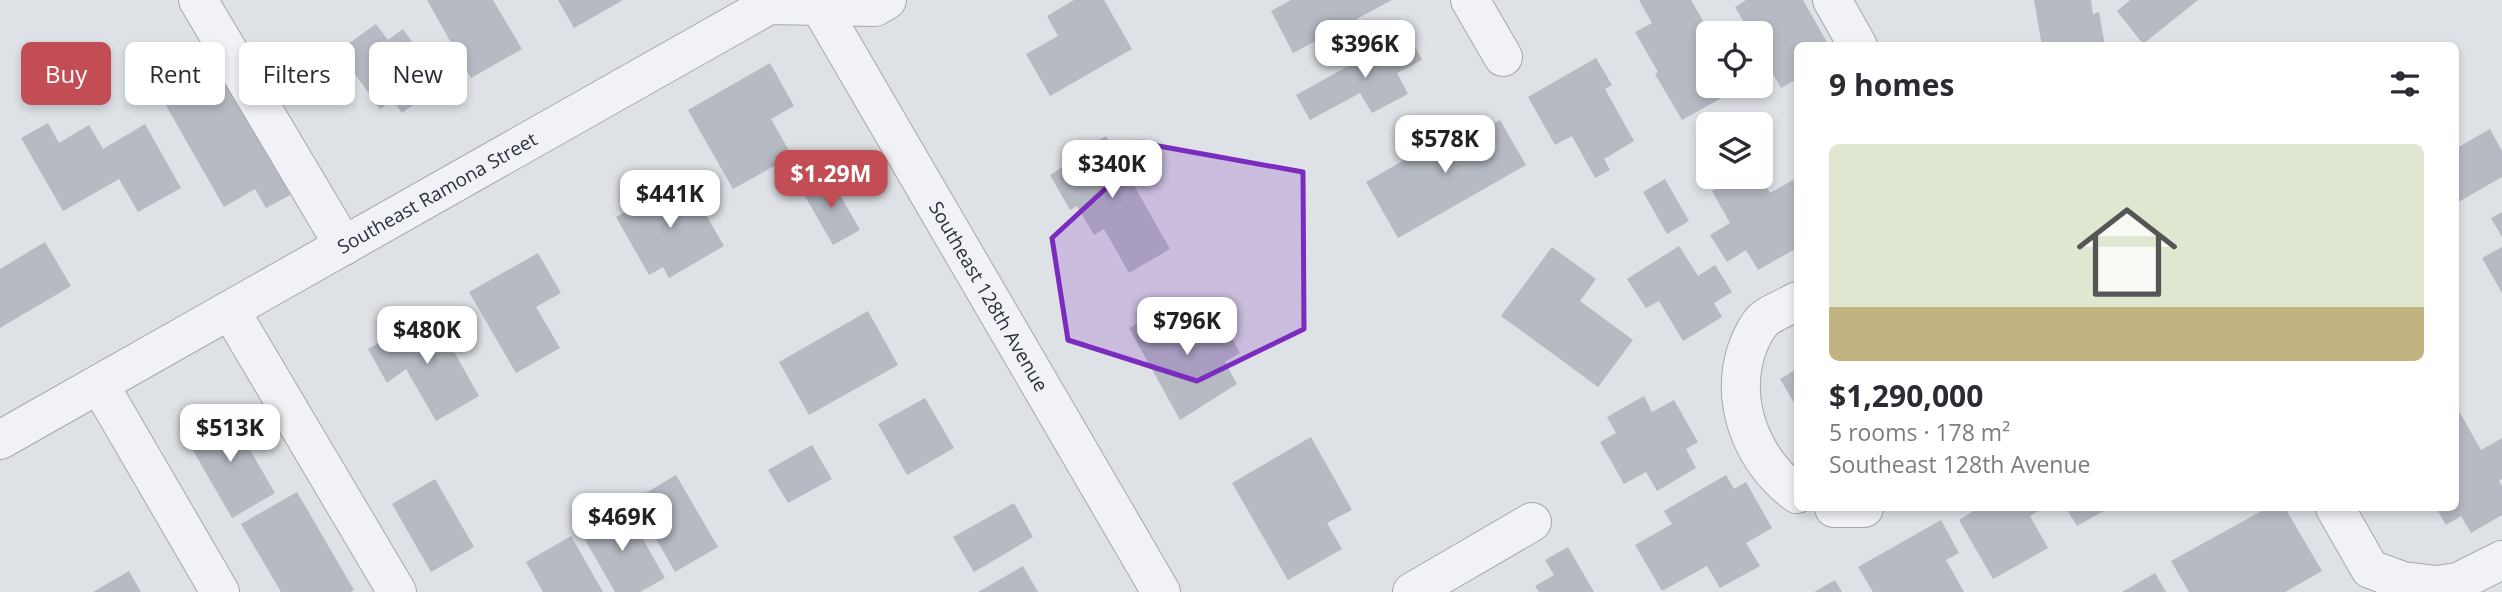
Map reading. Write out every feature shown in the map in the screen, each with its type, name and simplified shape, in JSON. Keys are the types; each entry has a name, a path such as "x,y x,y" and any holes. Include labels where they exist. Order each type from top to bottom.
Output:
{"street":[{"path":"198,0 344,246"},
{"name":"Southeast Ramona Street","path":"0,440 769,5 818,3 875,7 887,0"},
{"path":"1470,0 1503,57"},
{"path":"1832,0 1856,42"},
{"name":"Southeast 128th Avenue","path":"818,3 1161,592"},
{"path":"1794,303 1765,319 1750,338 1743,361 1740,391 1745,420 1755,445 1771,471 1794,491"},
{"path":"230,310 397,592"},
{"path":"99,384 220,592"},
{"path":"2337,511 2370,569 2403,581 2437,585 2458,582 2502,560"},
{"path":"1412,592 1532,522"}],"highlighted area":[{"path":"1153,145 1303,172 1304,329 1197,381 1068,340 1052,238"}],"building":[{"path":"427,0 493,0 522,49 471,78 467,71 467,42 451,42"},
{"path":"558,0 623,0 574,28"},
{"path":"1074,0 1104,0 1132,49 1050,96 1026,54 1058,36 1047,16"},
{"path":"1291,0 1392,0 1293,53 1271,11"},
{"path":"1639,0 1691,0 1703,21 1696,21 1696,98 1722,98 1682,120 1655,74 1658,72 1635,32 1652,23"},
{"path":"1746,0 1803,0 1827,42 1794,42 1794,81 1781,88 1773,74 1773,21 1743,21 1735,7"},
{"path":"2034,0 2091,0 2093,14 2099,12 2104,42 2041,42"},
{"path":"2130,0 2198,0 2146,42 2141,42 2117,11"},
{"path":"376,24 388,40 403,29 412,42 369,42 369,94 355,74 355,42 351,42"},
{"path":"1408,33 1422,60 1397,73 1408,94 1372,113 1360,93 1310,120 1296,95"},
{"path":"1596,58 1612,85 1605,89 1634,141 1604,159 1610,170 1595,178 1572,136 1555,145 1528,97"},
{"path":"770,63 794,106 771,119 792,156 733,189 688,110"},
{"path":"225,76 239,105 241,105 292,194 266,208 255,189 224,207 166,105 225,105"},
{"path":"396,105 413,105 402,113"},
{"path":"1481,116 1488,127 1500,120 1526,165 1398,238 1366,182"},
{"path":"48,123 59,143 89,125 103,149 145,124 181,188 138,212 119,179 63,211 21,138"},
{"path":"2490,129 2502,151 2502,177 2459,202 2459,147"},
{"path":"1106,136 1116,152 1137,139 1149,161 1127,173 1170,249 1129,273 1104,229 1094,235 1077,206 1070,210 1050,175 1067,164 1065,160"},
{"path":"828,174 860,230 833,245 801,189"},
{"path":"685,178 724,246 669,278 663,267 649,275 616,217"},
{"path":"1665,179 1689,221 1667,234 1643,192"},
{"path":"1793,180 1794,250 1758,270 1746,250 1727,262 1710,235 1730,223 1712,191 1768,189 1770,193"},
{"path":"2502,212 2502,237 2491,218"},
{"path":"45,242 71,286 0,328 0,269"},
{"path":"1679,246 1698,276 1715,265 1732,292 1714,303 1722,317 1683,341 1659,301 1646,308 1627,279"},
{"path":"1552,247 1596,279 1580,301 1633,340 1598,387 1501,316"},
{"path":"2502,247 2502,293 2482,258"},
{"path":"538,253 561,293 536,307 560,348 516,373 469,292"},
{"path":"1178,300 1196,331 1220,317 1240,353 1225,362 1237,384 1180,420 1129,328"},
{"path":"868,311 898,365 809,415 779,362"},
{"path":"432,313 479,396 436,421 406,369 387,383 368,349"},
{"path":"1794,371 1794,403 1780,379"},
{"path":"1644,396 1652,412 1674,400 1698,442 1686,449 1696,468 1657,491 1646,472 1624,484 1600,442 1616,433 1607,417"},
{"path":"925,398 954,448 907,475 878,424"},
{"path":"227,410 275,493 232,518 184,435"},
{"path":"2459,411 2481,450 2502,438 2502,479 2499,481 2502,486 2502,515 2471,533 2461,516 2446,525 2438,511 2459,511"},
{"path":"1311,437 1352,510 1327,523 1342,549 1288,580 1232,483"},
{"path":"812,445 832,479 788,503 768,470"},
{"path":"676,475 718,547 675,572 634,500"},
{"path":"1726,475 1734,489 1746,482 1772,528 1746,543 1760,566 1720,588 1707,566 1662,591 1635,545 1672,524 1664,511"},
{"path":"435,479 474,547 431,572 392,504"},
{"path":"297,492 354,590 351,592 281,592 241,524"},
{"path":"1014,503 1033,537 974,572 953,537"},
{"path":"624,506 665,578 640,592 615,592 580,531"},
{"path":"1973,511 2039,511 2030,516 2048,548 1993,579 1959,520"},
{"path":"2068,511 2104,511 2077,526"},
{"path":"2262,511 2287,511 2322,571 2285,592 2189,592 2171,561"},
{"path":"1941,520 1959,553 1946,560 1964,592 1873,592 1858,567"},
{"path":"571,536 603,592 543,592 526,562"},
{"path":"1568,547 1594,592 1539,592 1535,586 1554,575 1545,560"},
{"path":"1023,566 1038,592 978,592"},
{"path":"129,571 141,592 93,592"},
{"path":"2155,573 2166,592 2122,592"},
{"path":"1835,580 1842,592 1814,592"}]}
